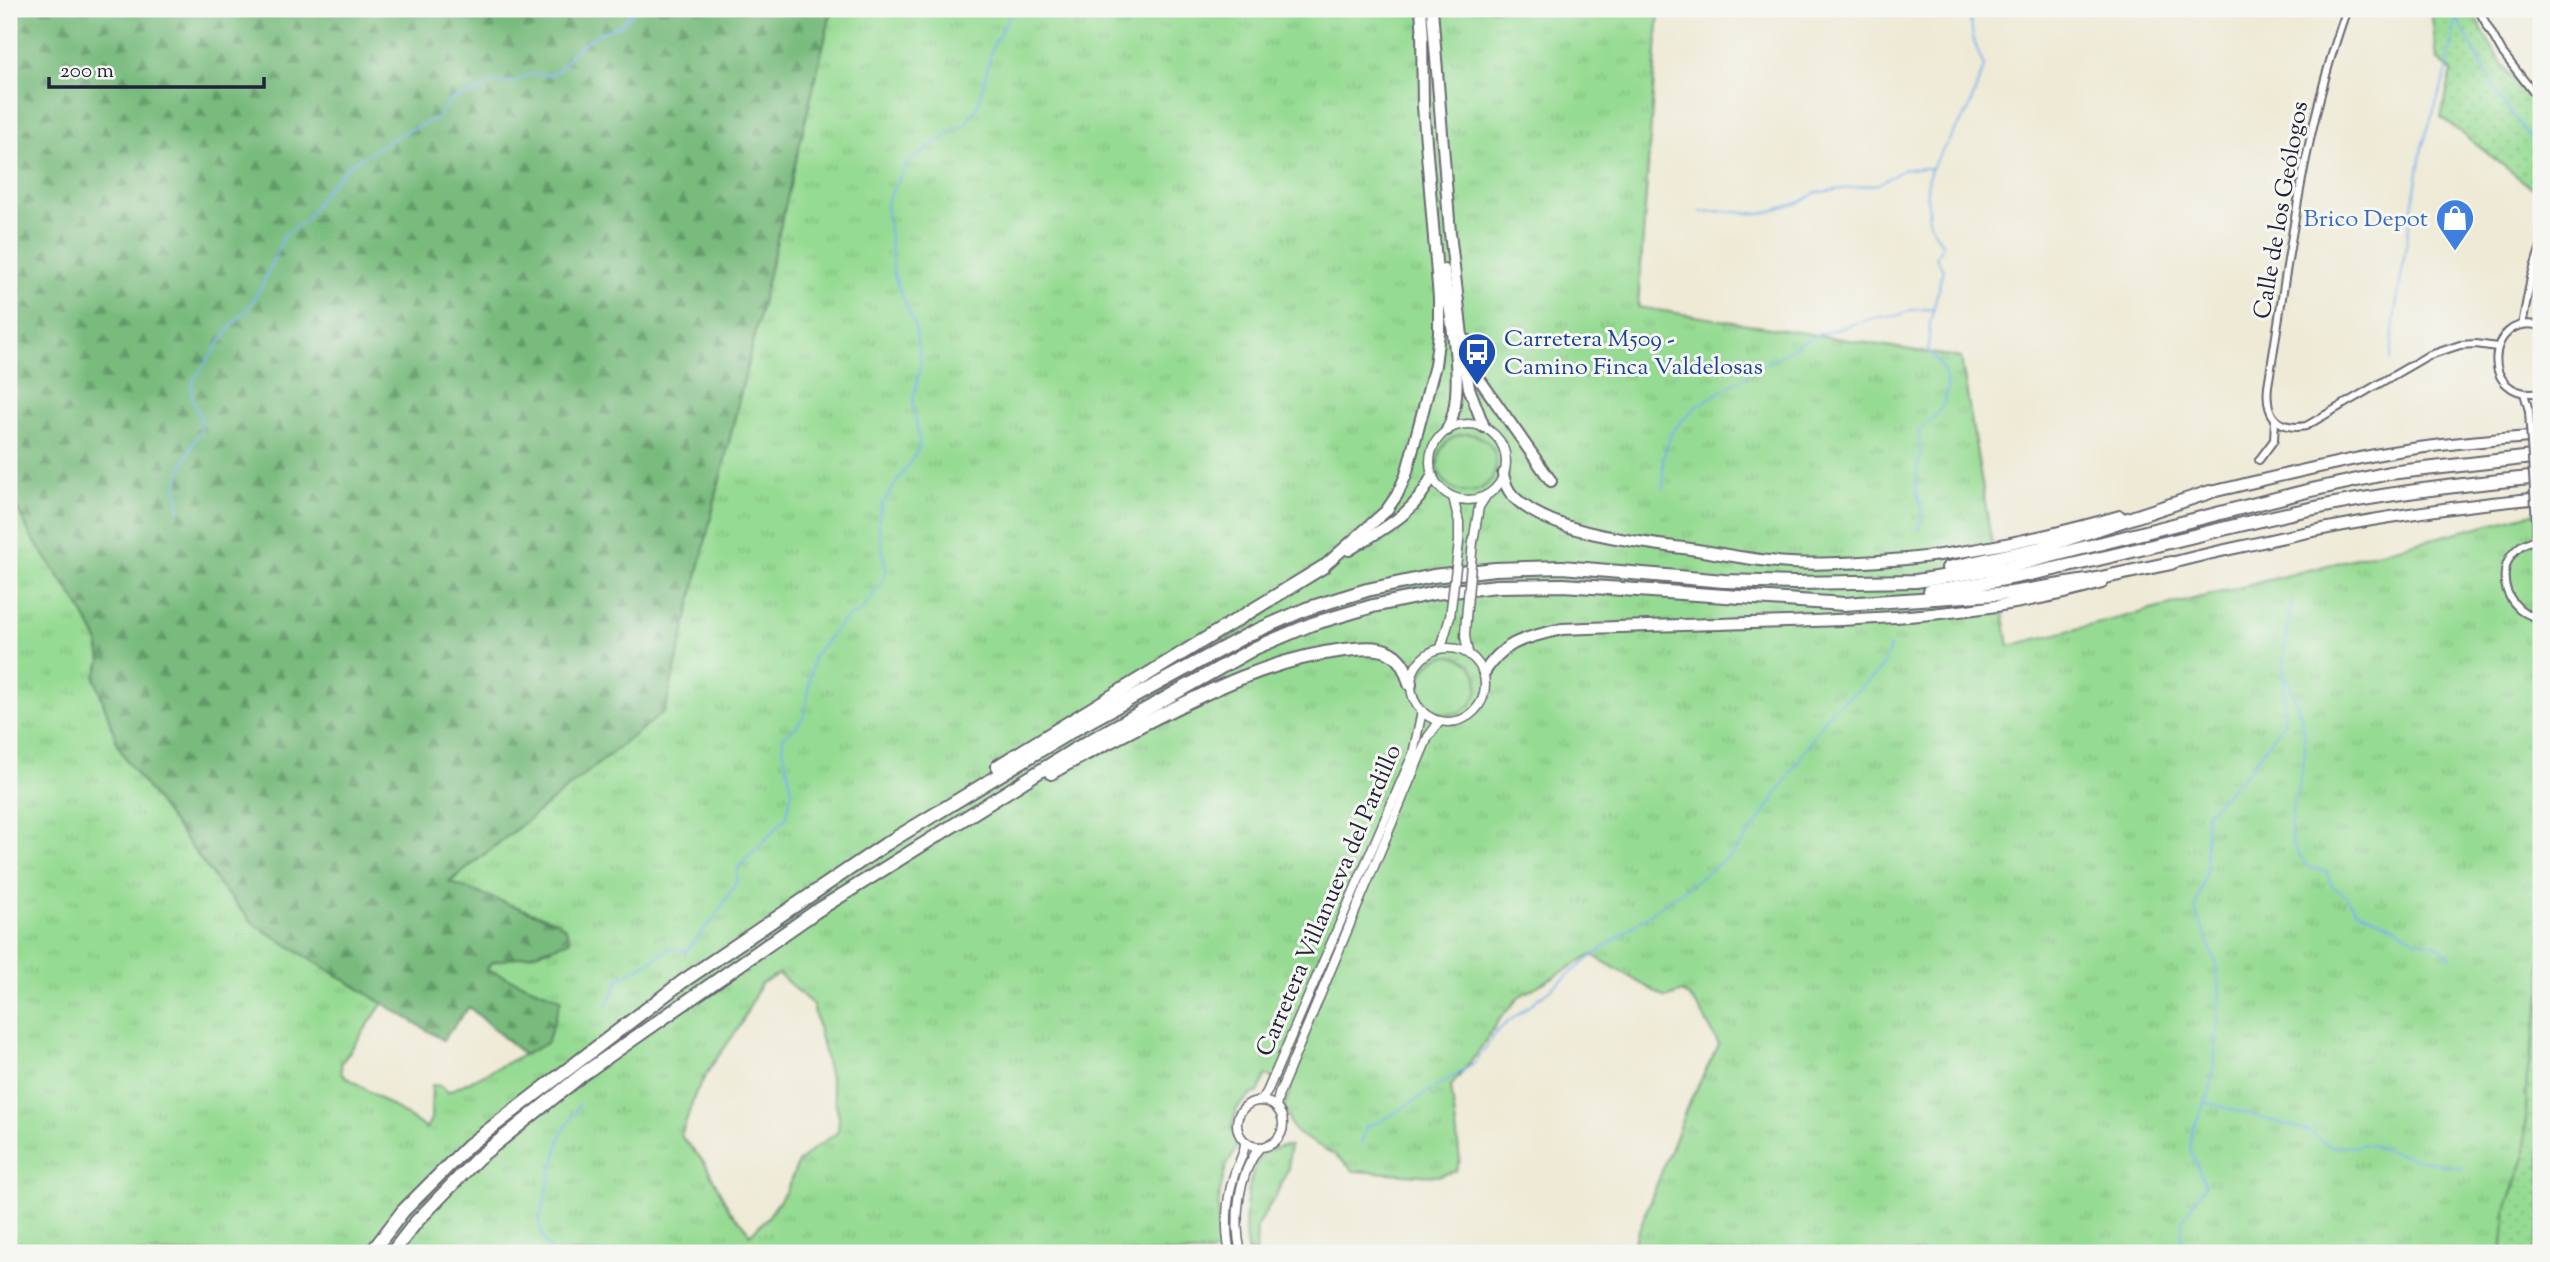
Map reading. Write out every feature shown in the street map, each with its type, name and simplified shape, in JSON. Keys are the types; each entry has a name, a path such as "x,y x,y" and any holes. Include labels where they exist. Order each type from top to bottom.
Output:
{"highway":[{"path":"1323,567 1386,511 1397,495 1406,475 1435,365 1439,298 1423,106 1421,9"},
{"path":"1432,9 1439,117 1469,388 1484,427"},
{"path":"1422,33 1440,234 1457,380 1456,406 1447,430"},
{"path":"1453,259 1478,377 1552,481"},
{"path":"1503,474 1508,490 1516,500 1544,516 1593,534 1734,556 1811,564 1906,559 2004,545 2316,467 2459,443 2541,436"},
{"path":"886,844 1075,729 1238,640 1306,609 1367,590 1433,576 1495,569 1562,567 1724,581 1916,581 2008,567 2245,506 2375,476 2457,464 2541,456"},
{"path":"371,1253 403,1211 469,1144 682,982 886,844 969,784 1323,567 1412,509 1424,495 1432,476"},
{"path":"1790,599 1931,591 2010,580 2309,509 2458,484 2541,478"},
{"path":"1864,583 2040,548 2210,492"},
{"path":"392,1253 416,1222 478,1158 583,1074 815,912 1072,751 1255,648 1312,624 1373,606 1435,593 1497,586 1550,585 1844,604 2011,593 2087,581 2396,514 2541,498"},
{"path":"1483,673 1494,656 1504,648 1562,629 1797,623 1960,611 2089,587 2171,563"},
{"path":"910,852 950,834 1070,762 1196,697 1254,671 1320,653 1373,648 1396,657 1402,663 1410,684"}],"street":[{"name":"Calle de los Geólogos","path":"2259,460 2274,440 2275,419 2269,411 2267,401 2299,199 2324,81 2347,9"},
{"path":"2478,9 2502,52 2541,102"},
{"path":"2541,110 2541,128"},
{"path":"2522,324 2531,278 2541,246"},
{"path":"2541,317 2541,325 2522,324 2507,333 2497,347 2496,363 2501,377 2510,387 2524,393 2541,392 2533,411 2538,539 2515,551 2509,560 2504,583 2511,601 2521,611 2541,619"},
{"path":"2275,419 2294,428 2306,426 2427,356 2460,345 2497,347"},
{"path":"2524,393 2533,411 2541,478"},
{"path":"1468,653 1466,618 1479,507 1496,486 1505,466 1503,448 1498,438 1484,427 1459,425 1447,430 1439,437 1430,456 1432,476 1444,492 1453,497 1466,500 1486,496"},
{"path":"1441,648 1450,617 1459,542 1460,522 1453,497"},
{"path":"1451,647 1468,653 1480,665 1483,673 1483,698 1477,708 1461,720 1440,721 1422,711 1412,694 1412,675 1423,657 1441,648 1451,647"},
{"name":"Carretera Villanueva del Pardillo","path":"1261,1101 1267,1093 1413,754 1422,711"},
{"name":"Carretera Villanueva del Pardillo","path":"1276,1107 1279,1094 1428,737 1440,721"},
{"path":"1261,1101 1276,1107 1282,1115 1280,1135 1268,1146 1259,1147 1245,1142 1237,1125 1238,1115 1244,1107 1251,1102 1261,1101"},
{"path":"1230,1253 1227,1243 1228,1208 1233,1179 1245,1150 1245,1142"},
{"path":"1241,1253 1238,1242 1238,1209 1243,1181 1259,1147"}],"green space":[{"path":"9,9 832,9 665,711 449,882 558,922 566,929 570,940 567,942 529,955 492,962 486,969 561,999 547,1043 524,1055 469,1007 443,1040 255,925 222,888 127,761 118,745 95,678 101,661 98,640 78,604 31,536 9,492"},
{"path":"832,9 1659,9 1638,307 1961,358 2009,646 2541,511 2541,993 2527,1076 2525,1158 2507,1207 2502,1253 1630,1253 1687,1107 1719,1045 1699,1008 1688,996 1682,992 1666,998 1592,955 1520,996 1498,1021 1477,1054 1451,1086 1460,1160 1456,1171 1437,1176 1354,1171 1335,1155 1298,1134 1291,1125 1284,1106 1291,1088 1266,1075 1258,1092 1237,1108 1232,1127 1237,1146 1226,1168 1220,1191 1220,1253 9,1253 9,492 31,536 78,604 98,640 101,661 95,678 118,745 127,761 222,888 255,925 383,1003 341,1064 342,1074 426,1128 431,1119 432,1085 441,1086 448,1092 547,1043 561,999 486,970 492,962 551,949 566,929 558,922 449,883 665,710","holes":["779,974 813,1005 839,1117 838,1132 798,1163 786,1191 768,1217 750,1235 730,1211 705,1163 681,1136 695,1094 740,1026 761,983"]},
{"path":"2431,9 2470,9 2500,61 2536,108 2534,121 2541,137 2541,195 2441,117 2452,71 2437,59"},
{"path":"1461,434 1473,434 1488,442 1496,457 1496,469 1488,484 1473,492 1461,492 1446,484 1438,469 1438,457 1446,442"},
{"path":"1449,656 1470,664 1478,685 1470,706 1449,714 1428,706 1420,685 1428,664"},
{"path":"2541,993 2541,1219 2533,1253 2502,1253 2507,1207 2525,1158 2527,1076"},
{"path":"1290,1146 1288,1169 1257,1226 1256,1253 1248,1253 1246,1217 1252,1175 1264,1153"}],"waterway":[{"path":"179,511 177,486 181,471 201,431 200,416 192,396 193,381 231,327 249,307 263,284 285,234 304,222 325,191 348,166 403,133 437,118 450,100 477,92 487,84 517,81 529,74 549,75 558,71 575,50 597,34 621,25 635,9"},
{"path":"607,1006 619,979 657,958 669,948 686,951 716,916 737,881 738,868 786,818 792,790 783,737 797,726 805,714 813,657 839,625 860,613 881,584 886,571 878,521 882,504 920,447 913,402 921,361 914,324 894,276 886,203 908,162 965,124 978,106 992,48 1013,9"},
{"path":"1919,530 1922,511 1917,492 1917,467 1921,456 1918,430 1938,413 1947,393 1944,372 1928,351 1930,323 1943,269 1936,257 1943,245 1929,223 1927,187 1931,168 1968,111 1984,67 1974,41 1968,9"},
{"path":"2452,9 2500,99 2541,151"},
{"path":"2391,361 2394,320 2422,147 2447,71 2456,18"},
{"path":"1701,212 1762,214 1801,202 1815,193 1878,184 1905,169 1931,168"},
{"path":"1663,489 1663,458 1672,431 1697,406 1813,336 1878,317 1897,316 1911,310 1934,309"},
{"path":"2182,1253 2182,1221 2205,1185 2190,1148 2192,1131 2210,1091 2220,991 2215,960 2195,910 2206,873 2206,813 2247,773 2284,722 2284,651 2292,600"},
{"path":"1361,1144 1366,1126 1380,1122 1475,1063 1498,1030 1603,948 1733,854 1756,826 1829,713 1874,676 1887,657 1890,646"},
{"path":"2285,675 2299,711 2305,739 2304,759 2291,820 2296,850 2308,867 2327,872 2332,886 2345,895 2357,910 2396,927 2417,941 2437,945 2451,957"},
{"path":"2205,1102 2308,1131 2329,1146 2354,1147 2367,1144 2463,1169"},
{"path":"553,1253 543,1240 539,1223 561,1135 579,1105"}],"place":[{"name":"Brico Depot","path":"2455,252"},
{"name":"Carretera M509 - Camino Finca Valdelosas","path":"1477,386"}]}
